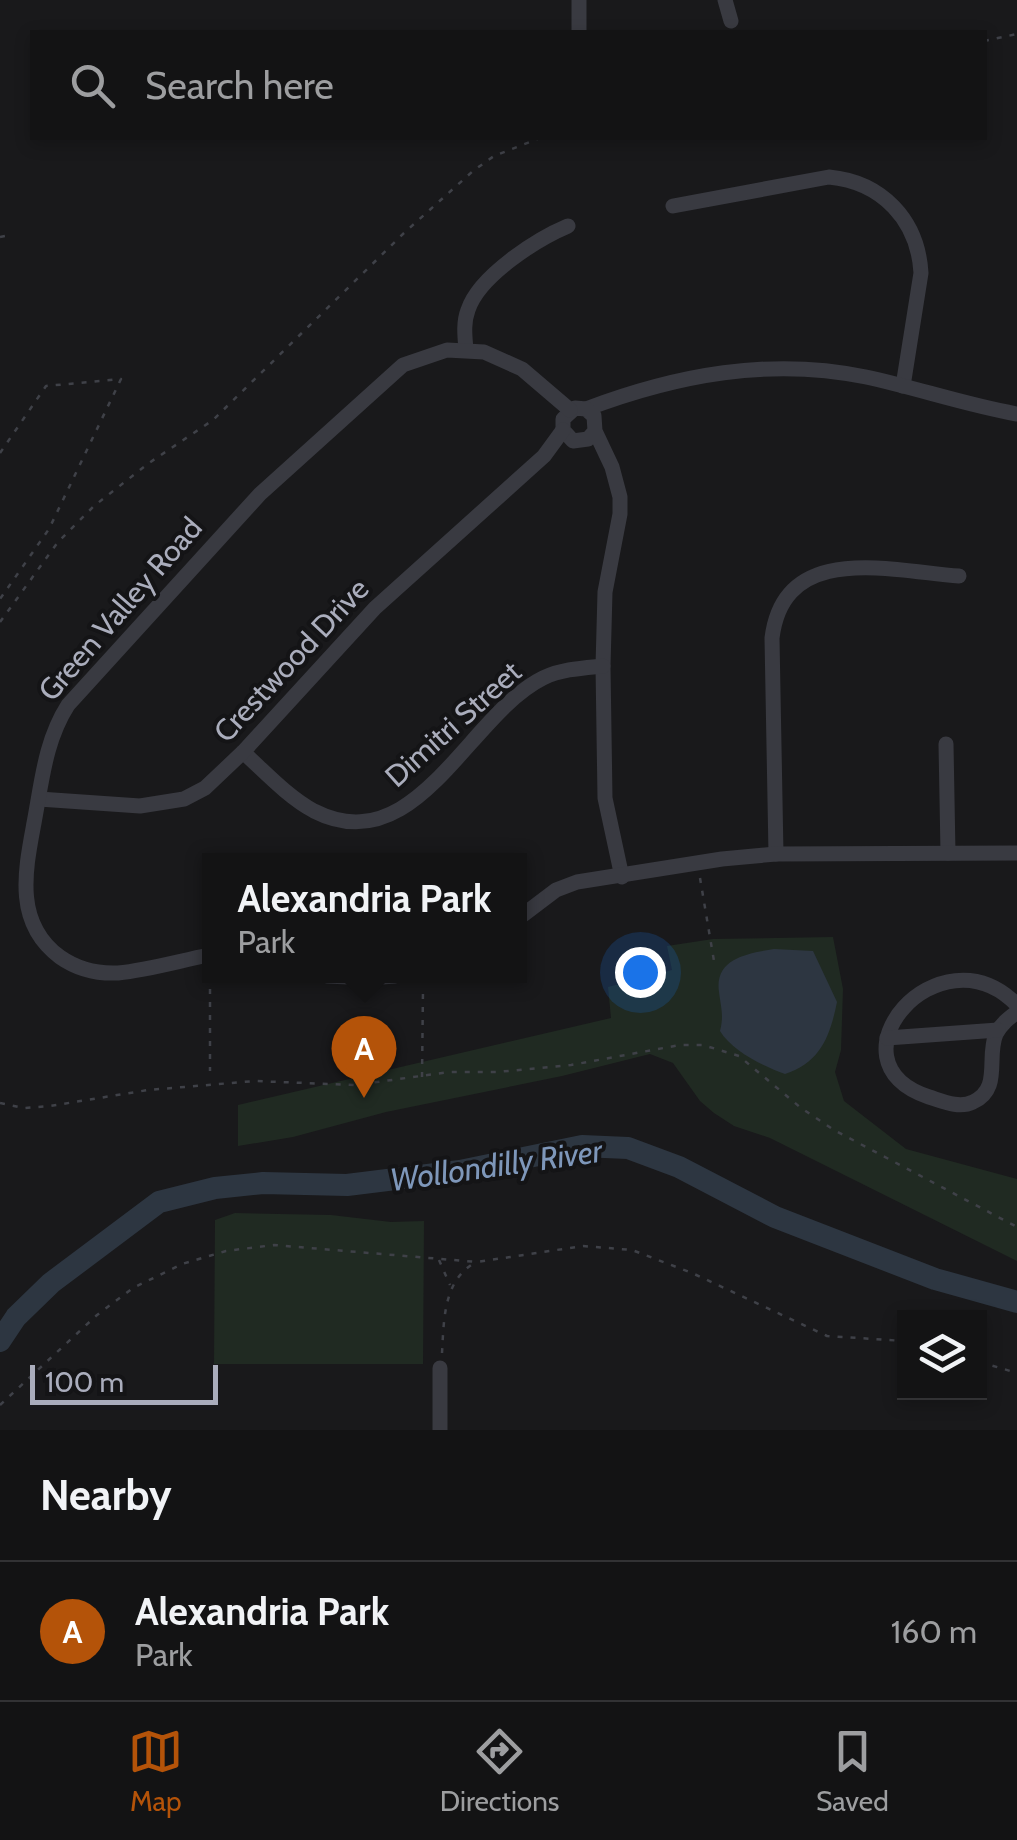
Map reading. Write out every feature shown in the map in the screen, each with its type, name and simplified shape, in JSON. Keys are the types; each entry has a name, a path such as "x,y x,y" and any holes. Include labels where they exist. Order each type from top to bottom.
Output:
{"street":[{"path":"578,0 579,30"},
{"path":"725,0 732,21"},
{"path":"673,206 829,178 849,179 881,195 907,224 920,258 904,386"},
{"path":"466,350 468,309 478,291 526,249 568,226"},
{"name":"Green Valley Road","path":"202,956 118,972 94,972 71,965 49,949 36,931 27,911 24,887 54,727 68,705 260,494 402,365 427,355 466,350 503,358 522,369 605,456 617,479 620,514 605,592 603,666 605,798 622,877"},
{"name":"Crestwood Drive","path":"39,799 140,806 163,804 205,788 375,608 578,425 625,394 758,367 809,368 1017,414"},
{"path":"776,854 772,638 774,620 784,600 799,584 843,567 959,576"},
{"name":"Dimitri Street","path":"243,752 311,810 342,820 373,820 408,806 424,793 524,690 558,672 603,666"},
{"path":"946,744 948,853"},
{"path":"527,912 556,890 577,882 722,858 776,854 1017,853"},
{"path":"946,982 978,982 996,988 1017,1008 998,1030 989,1086 974,1102 944,1102 906,1087 890,1069 886,1057 887,1038 902,1008 928,988 946,982"},
{"path":"887,1038 998,1030"},
{"path":"440,1368 440,1430"}],"path":[{"path":"987,40 1017,34"},
{"path":"0,622 58,542 86,514 149,463 213,420 472,171 494,156 535,140"},
{"path":"0,453 46,386 121,380 49,530 0,599"},
{"path":"694,878 700,877 715,966"},
{"path":"210,983 210,1071"},
{"path":"422,1077 423,988"},
{"path":"0,1102 24,1108 50,1106 148,1090 255,1081 354,1085 450,1072 571,1065 680,1045 703,1045 739,1056 834,1130 1017,1227"},
{"path":"0,1406 97,1315 133,1288 182,1264 226,1251 274,1246 477,1262 583,1246 632,1250 692,1273 827,1336 897,1341"},
{"path":"439,1259 452,1288"},
{"path":"440,1368 445,1306 466,1268 477,1262"},
{"path":"987,1364 1017,1373"}],"shaded area":[{"path":"833,937 843,989 841,1050 835,1072 844,1101 906,1149 1017,1179 1017,1261 770,1138 734,1126 700,1101 673,1063 650,1054 386,1112 293,1137 238,1146 238,1105 611,1018 608,987 672,970 667,946 713,939"},
{"path":"235,1213 424,1221 423,1364 214,1364 215,1220"}],"water":[{"path":"774,949 813,951 837,1002 822,1046 807,1062 785,1074 740,1051 720,1031 722,971 735,959"}],"waterway":[{"name":"Wollondilly River","path":"0,1341 16,1317 51,1283 159,1202 215,1188 263,1183 347,1185 460,1171 582,1146 628,1148 679,1167 775,1217 935,1279 1017,1302"}],"place":[{"name":"Alexandria Park","path":"364,1098"}]}
